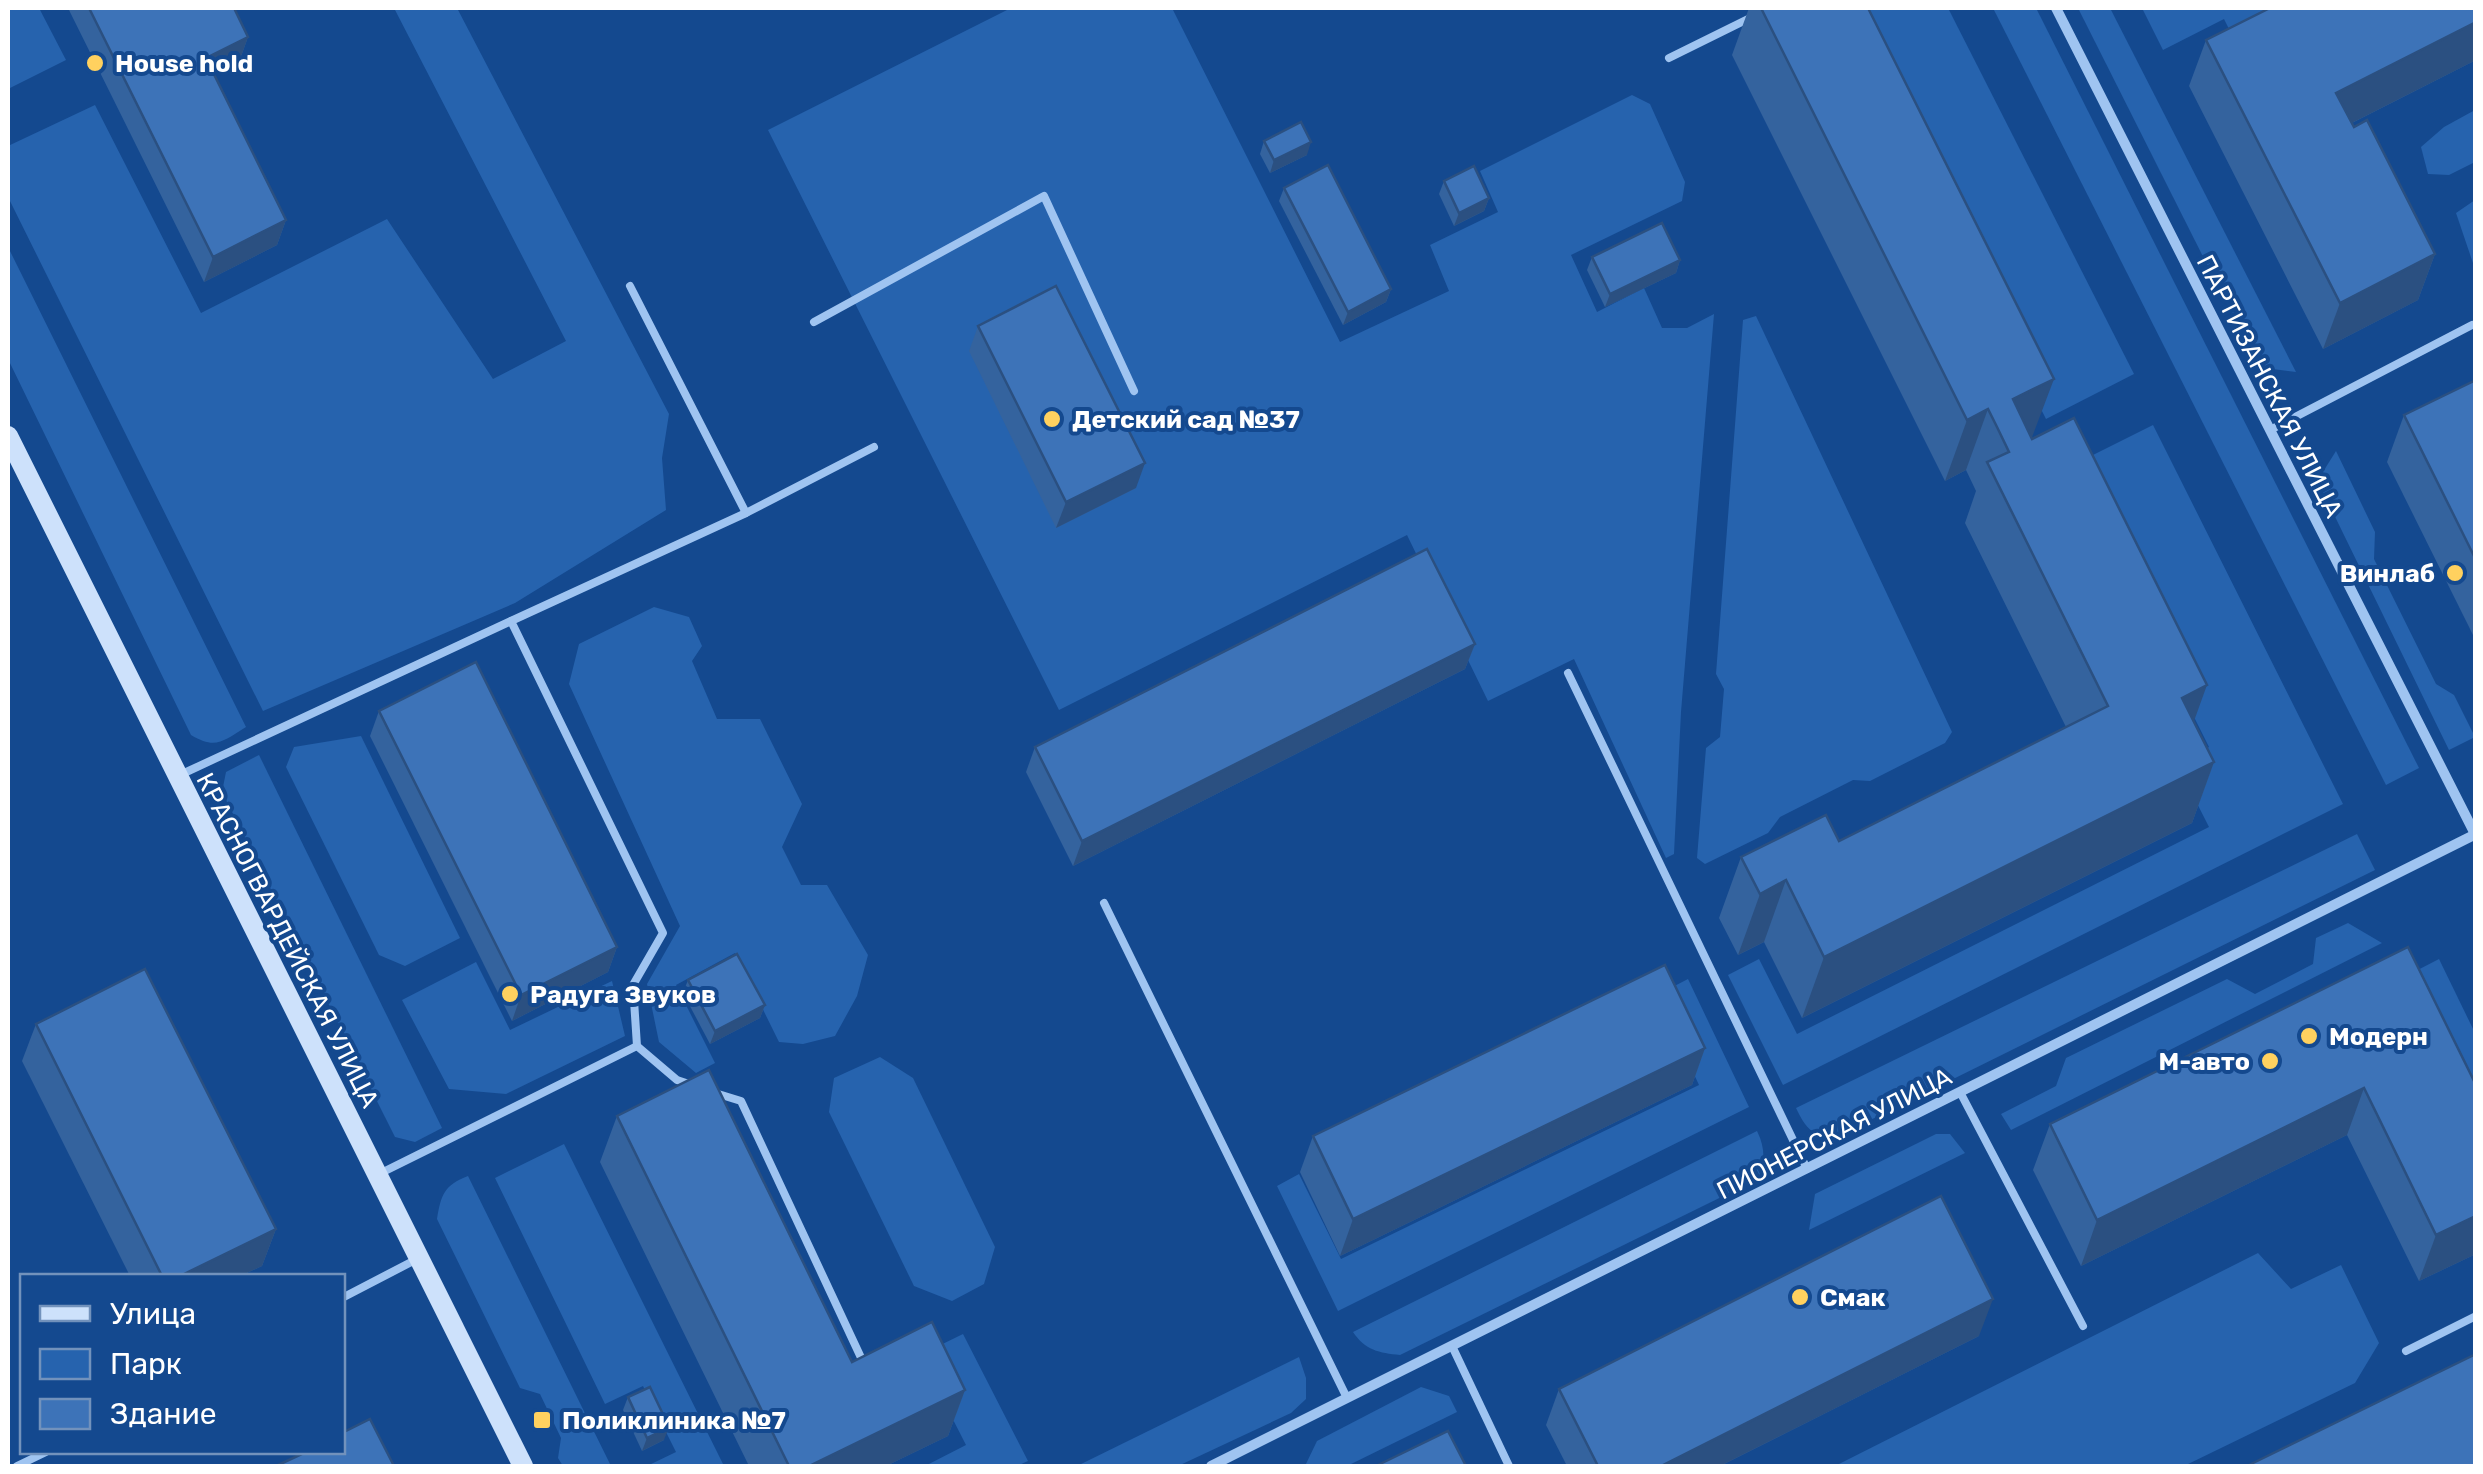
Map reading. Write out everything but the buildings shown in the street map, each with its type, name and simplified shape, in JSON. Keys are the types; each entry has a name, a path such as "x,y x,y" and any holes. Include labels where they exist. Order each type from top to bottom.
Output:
{"street":[{"name":"ПАРТИЗАНСКАЯ УЛИЦА","path":"2056,8 2475,835"},
{"name":"КРАСНОГВАРДЕЙСКАЯ УЛИЦА","path":"8,436 523,1466"},
{"name":"ПИОНЕРСКАЯ УЛИЦА","path":"1211,1466 2475,835"}],"lane":[{"path":"1669,58 1754,16"},
{"path":"814,322 1044,196 1134,391"},
{"path":"630,286 746,513"},
{"path":"2270,430 2472,325"},
{"path":"178,776 746,513 874,446"},
{"path":"511,621 663,933 633,985 636,1046 677,1080 741,1101 864,1364"},
{"path":"1568,672 1806,1168"},
{"path":"1104,904 1347,1398"},
{"path":"377,1175 636,1046"},
{"path":"1960,1092 2082,1326"},
{"path":"345,1296 419,1258"},
{"path":"2406,1351 2476,1316"},
{"path":"1452,1346 1509,1466"},
{"path":"17,1466 42,1454"}],"green space":[{"path":"8,8 39,8 66,60 8,89"},
{"path":"394,8 457,8 669,414 662,458 666,510 515,603 263,711 8,197 8,146 95,105 201,313 387,219 493,379 566,341"},
{"path":"1011,8 1172,8 1340,342 1449,291 1430,245 1498,212 1480,171 1632,95 1650,104 1685,182 1682,201 1571,255 1597,312 1644,288 1662,328 1687,328 1714,314 1681,712 1674,854 1666,858 1574,659 1488,701 1407,535 1059,710 768,130"},
{"path":"1838,8 1948,8 2134,374 2046,419"},
{"path":"1993,8 2036,8 2419,768 2386,785"},
{"path":"2078,8 2110,8 2296,372 2265,368 2253,356"},
{"path":"2142,8 2315,8 2238,47 2224,19 2163,50"},
{"path":"2475,110 2475,162 2449,175 2428,174 2421,147 2444,127"},
{"path":"2475,200 2475,269 2456,213"},
{"path":"8,247 246,727 225,740 213,743 191,735 8,359"},
{"path":"1756,316 1952,732 1945,743 1870,781 1853,780 1780,817 1768,833 1705,864 1697,858 1706,748 1720,737 1724,689 1716,674 1743,320"},
{"path":"2153,425 2343,804 1783,1085 1728,975 1759,959 1797,1034 2209,827 2177,764 2209,747 2069,467"},
{"path":"2336,451 2375,532 2374,559 2436,684 2454,695 2475,737 2449,750 2321,488 2321,475"},
{"path":"654,607 689,617 702,646 692,661 717,719 760,719 802,804 782,847 801,885 827,885 868,955 857,996 835,1036 803,1044 779,1042 735,953 676,985 715,1063 696,1073 659,1042 647,984 680,926 569,684 579,644"},
{"path":"361,736 460,938 405,966 379,955 286,767 294,747"},
{"path":"259,755 442,1128 415,1142 395,1137 222,792 226,772"},
{"path":"2357,834 2375,870 1836,1137 1811,1130 1796,1108"},
{"path":"2348,923 2382,943 2011,1130 2001,1114 2056,1086 2066,1058 2227,979 2255,994 2313,964 2316,938"},
{"path":"2439,959 2475,1033 2475,1110 2408,975"},
{"path":"476,962 510,1030 612,981 625,1036 506,1094 449,1089 402,1000"},
{"path":"1688,979 1749,1107 1338,1311 1277,1186 1299,1174 1341,1259 1699,1085 1657,995"},
{"path":"880,1057 913,1078 995,1247 984,1284 952,1301 914,1286 829,1112 834,1078"},
{"path":"1757,1131 1763,1154 1760,1178 1400,1355 1373,1350 1353,1332"},
{"path":"1936,1134 1950,1134 1965,1153 1809,1230 1815,1194"},
{"path":"564,1144 724,1466 647,1466 676,1452 643,1386 605,1404 495,1178"},
{"path":"468,1176 611,1466 563,1466 558,1458 561,1438 540,1394 520,1388 437,1219 445,1192"},
{"path":"2258,1253 2291,1289 2341,1265 2379,1343 2355,1383 2184,1466 1835,1466"},
{"path":"963,1334 1028,1461 1017,1466 925,1466 966,1445 920,1355"},
{"path":"1299,1357 1306,1378 1306,1399 1291,1413 1178,1466 1077,1466"},
{"path":"1421,1387 1449,1396 1457,1412 1347,1466 1305,1466 1317,1441"}],"place":[{"name":"House hold","path":"95,63"},
{"name":"Детский сад №37","path":"1052,419"},
{"name":"Винлаб","path":"2455,573"},
{"name":"Радуга Звуков","path":"510,994"},
{"name":"Модерн","path":"2309,1036"},
{"name":"М-авто","path":"2270,1061"},
{"name":"Смак","path":"1800,1297"},
{"name":"Поликлиника №7","path":"542,1420"}]}
